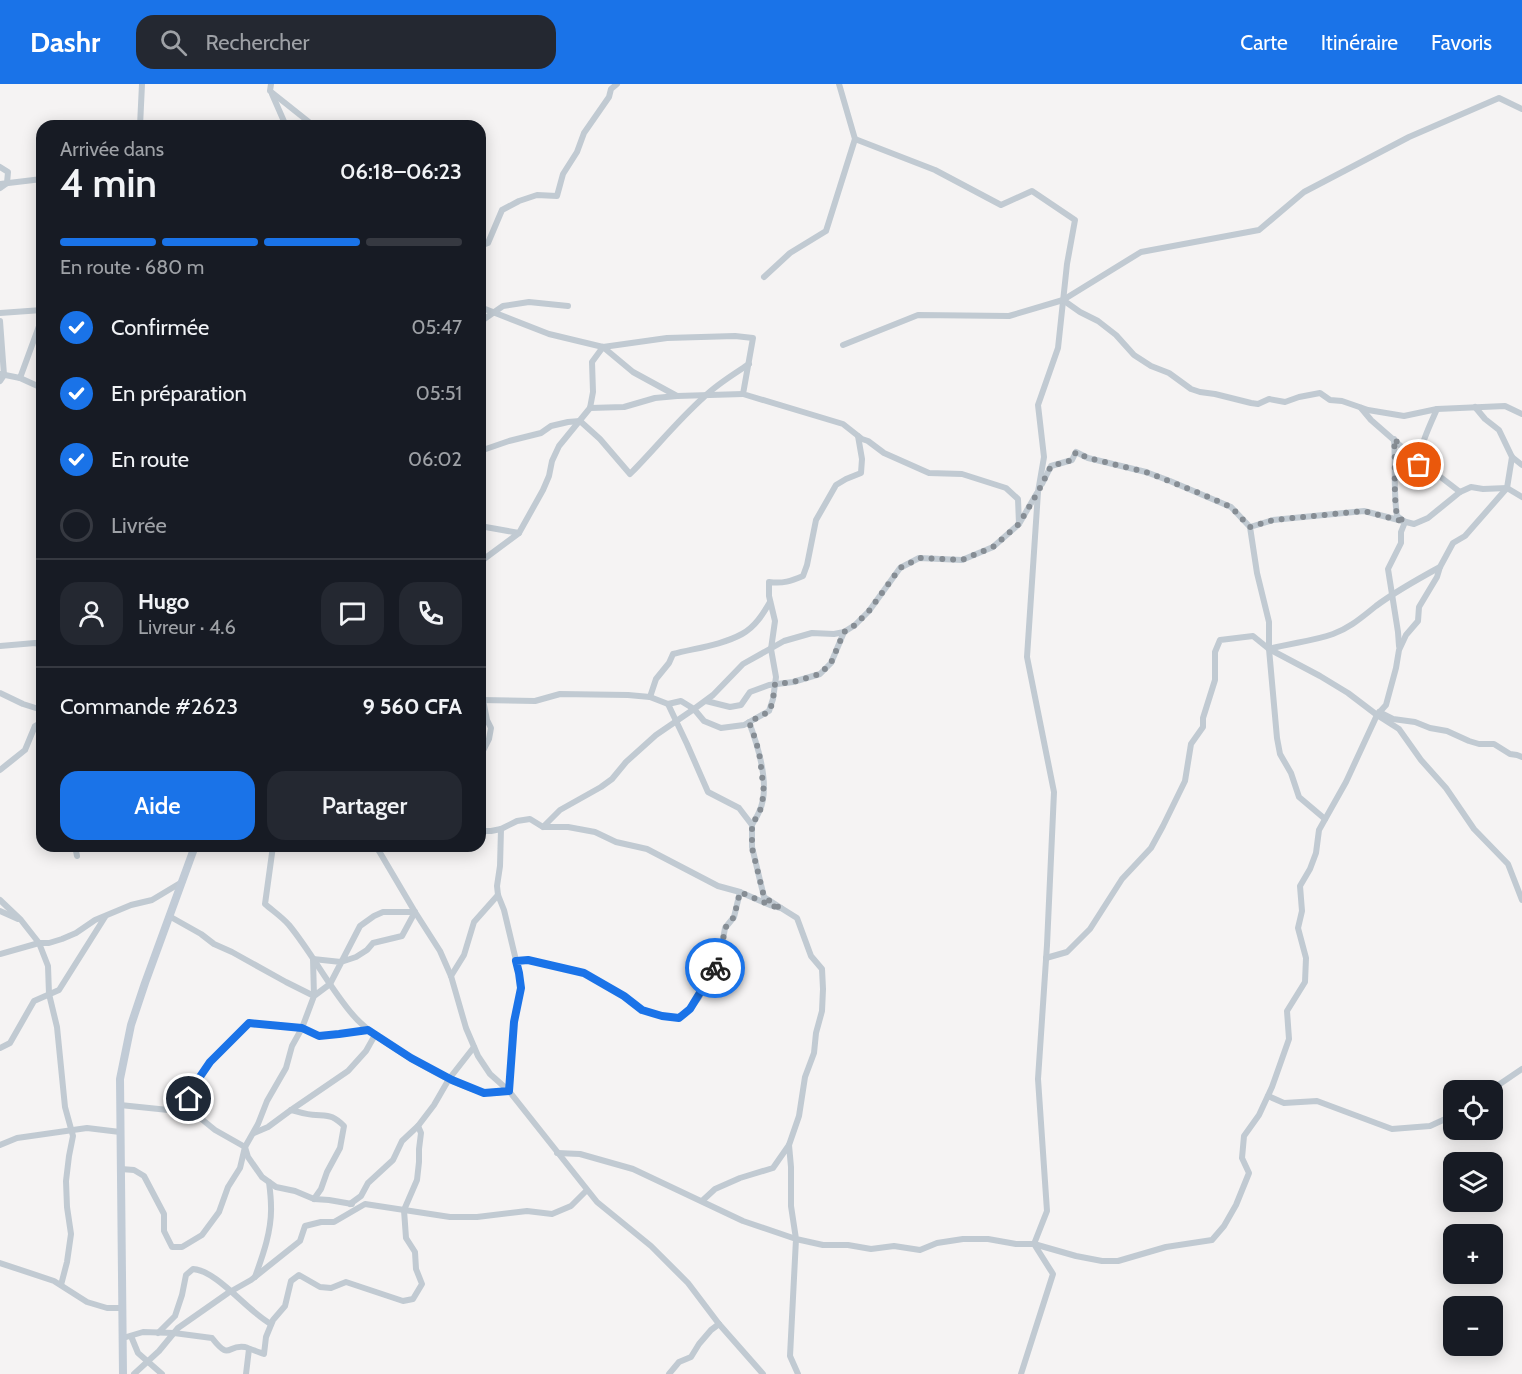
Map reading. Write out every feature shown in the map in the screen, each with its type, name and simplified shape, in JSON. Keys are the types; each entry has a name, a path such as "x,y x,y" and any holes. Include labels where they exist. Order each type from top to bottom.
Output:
{"main road":[{"path":"123,1374 127,1337 122,1308 120,1078 131,1025 193,852"}],"street":[{"path":"140,120 142,84"},
{"path":"486,244 502,210 537,195 557,196 563,174 577,152 584,133 617,84"},
{"path":"764,277 790,253 826,231 855,139 838,84"},
{"path":"271,88 284,120"},
{"path":"271,88 307,120"},
{"path":"843,345 918,315 1009,316 1064,300 1141,252 1259,230 1304,192 1410,137 1499,98 1522,109"},
{"path":"855,139 934,170 1001,205 1032,191 1075,220 1067,264 1058,348 1038,405 1044,457 1038,492 1027,657 1054,792 1038,1079 1047,1211 1034,1244"},
{"path":"0,167 8,172 0,188"},
{"path":"4,183 36,180"},
{"path":"1064,300 1116,335 1134,355 1200,392 1251,404 1258,404 1269,399 1285,402 1320,393 1330,400 1404,416 1437,409 1505,406 1522,414"},
{"path":"486,317 503,306 529,302 568,306"},
{"path":"486,309 549,334 603,347 667,338 735,336 753,338 743,394"},
{"path":"0,313 36,310"},
{"path":"0,321 1,377 20,378 36,385"},
{"path":"20,378 36,334"},
{"path":"603,347 633,372 677,396"},
{"path":"486,558 519,533 543,490 559,446 590,408 593,392 592,362 603,347"},
{"path":"486,449 541,433 551,426 580,421 630,474 706,394 749,363"},
{"path":"590,408 624,407 655,398 743,394 843,424 884,453 929,473 962,474 1006,488 1018,499 1019,524"},
{"path":"1475,407 1499,430 1512,457 1522,465"},
{"path":"1361,408 1371,420 1411,455 1420,457"},
{"path":"1437,409 1423,442 1419,465 1438,475 1460,492"},
{"path":"486,700 535,701 560,694 628,694 668,704 681,701 704,721 721,728 744,725 770,711 776,677 771,649 775,621 769,597 769,582 788,582 803,576 816,520 836,485 861,473 862,459 858,436"},
{"path":"1394,439 1396,478 1394,498 1397,516 1405,522"},
{"path":"543,827 560,810 612,780 640,749 656,735 706,701 743,664 784,641 812,633 844,632 869,611 900,568 920,558 962,560 993,547 1019,524 1051,466 1072,460 1076,452 1088,458 1146,472 1204,495 1231,507 1250,527 1257,573 1269,622 1269,649 1280,754 1291,773 1299,796 1325,819"},
{"path":"1399,650 1406,635 1418,621 1419,607 1454,543 1465,536 1507,488 1512,457"},
{"path":"1250,527 1273,520 1364,511 1414,524 1428,518 1460,492 1471,487 1507,488 1522,497"},
{"path":"557,1153 580,1154 633,1169 743,1221 796,1239 823,1245 848,1245 871,1249 894,1246 920,1250 937,1243 963,1239 988,1239 1016,1244 1034,1244 1076,1256 1102,1261 1118,1261 1166,1247 1212,1240 1224,1226 1236,1205 1249,1173 1242,1158 1244,1136 1259,1115 1268,1096 1289,1039 1287,1011 1305,982 1306,958 1298,928 1302,910 1300,886 1316,853 1319,830 1346,782 1378,714 1386,705 1396,668 1399,650 1398,632 1388,569 1401,543 1401,532 1405,522"},
{"path":"486,527 519,533"},
{"path":"1269,649 1332,635 1355,623 1392,595 1440,567"},
{"path":"650,698 656,679 673,654 714,645 744,634 761,617 770,602"},
{"path":"706,701 730,707 741,705 750,692 820,674 831,663 844,632"},
{"path":"1046,958 1067,952 1090,929 1122,879 1151,848 1185,781 1191,744 1203,727 1203,718 1215,680 1215,652 1220,640 1253,636 1269,649 1348,693 1399,729 1421,760 1446,788 1474,829 1508,864 1522,900"},
{"path":"0,646 36,643"},
{"path":"0,693 36,709"},
{"path":"668,704 708,792 739,808 752,825"},
{"path":"1378,714 1447,731 1479,744 1494,744 1509,753 1522,757"},
{"path":"486,716 490,728 486,744"},
{"path":"702,1201 715,1189 773,1168 789,1145 798,1116 805,1077 814,1053 822,1011 824,989 822,969 811,956 797,918 764,897 752,848 752,825 760,811 764,793 760,758 749,722"},
{"path":"0,770 25,750 36,725"},
{"path":"486,831 501,829 517,820 530,819 543,827 568,827 595,832 616,842 647,849 718,886 740,892 781,909"},
{"path":"501,829 498,895 504,909 521,988 514,1022 509,1091"},
{"path":"76,852 77,856"},
{"path":"272,852 265,904 287,923 353,1016 375,1035 449,1079 484,1093 509,1091"},
{"path":"380,852 440,951 451,976 466,1028 478,1056 490,1074 509,1091 597,1202 659,1254 688,1283 719,1324 763,1374"},
{"path":"0,954 62,939 131,905 152,900 182,882"},
{"path":"516,961 528,960 584,973 624,996 642,1010 679,1018 690,1009 716,967 725,928 734,917 740,892"},
{"path":"451,976 464,955 474,922 498,895"},
{"path":"0,900 21,920 39,944 48,966 49,994 57,1027 65,1107 73,1136 66,1181 71,1234 61,1285"},
{"path":"0,911 21,920"},
{"path":"314,996 330,984 360,926 383,912 415,912"},
{"path":"313,959 341,962 356,957 373,943 402,936 415,912"},
{"path":"0,1048 10,1043 34,1001 59,990 106,916"},
{"path":"169,916 214,944 314,996"},
{"path":"121,1169 134,1170 144,1176 165,1214 164,1231 172,1247 182,1247 202,1235 219,1212 228,1187 240,1168 245,1147 286,1068 291,1046 302,1028 314,996 313,959"},
{"path":"183,1113 195,1084 210,1062 249,1023 302,1028 319,1036 368,1030"},
{"path":"253,1133 268,1127 348,1071 366,1051 375,1035"},
{"path":"350,1204 361,1196 368,1183 393,1160 402,1142 434,1105 449,1079 474,1047"},
{"path":"1503,1082 1522,1069"},
{"path":"1268,1096 1284,1103 1317,1101 1392,1129 1430,1126 1443,1120"},
{"path":"120,1105 147,1107 199,1117 215,1130 245,1147 248,1157 262,1177 276,1187 295,1191 314,1199 450,1217 477,1217 526,1211 552,1214 571,1206 587,1190"},
{"path":"291,1110 328,1115 344,1126 340,1148 314,1199"},
{"path":"162,1374 138,1353 127,1337 143,1332 174,1333 212,1338 221,1349 227,1351 243,1347 264,1354 266,1337 271,1324 285,1306 291,1281 299,1275 320,1287 331,1288 346,1282 403,1301 413,1299 422,1284 416,1269 415,1252 406,1238 404,1210 417,1180 422,1133 418,1126"},
{"path":"0,1145 17,1138 87,1128 120,1132"},
{"path":"789,1145 791,1206 796,1239 790,1356 798,1374"},
{"path":"255,1278 270,1225 272,1207 269,1182"},
{"path":"134,1374 159,1352 178,1328 255,1278 300,1241 305,1226 334,1222 364,1204"},
{"path":"1021,1374 1053,1274 1034,1244"},
{"path":"0,1263 54,1281 87,1302 107,1308 122,1308"},
{"path":"158,1333 175,1316 186,1275 193,1269 201,1270 232,1291 244,1305 262,1320 271,1324"},
{"path":"669,1374 679,1362 691,1357 699,1344 719,1324"},
{"path":"246,1374 249,1349"}],"way so far":[{"path":"715,968 720,957 725,928 734,917 740,892 781,909 764,897 752,848 752,825 760,811 764,793 760,758 749,722 770,711 775,684 793,682 820,674 831,663 844,632 869,611 900,568 920,558 962,560 993,547 1019,524 1051,466 1072,460 1076,452 1088,458 1146,472 1204,495 1231,507 1250,527 1273,520 1364,511 1405,522 1397,516 1394,498 1396,478 1394,439 1411,455 1420,457 1419,465"}],"route":[{"path":"189,1099 195,1084 210,1062 249,1023 302,1028 319,1036 368,1030 411,1058 452,1080 484,1093 509,1091 514,1022 521,988 516,961 528,960 584,973 624,996 642,1010 679,1018 690,1009 715,968"}]}
